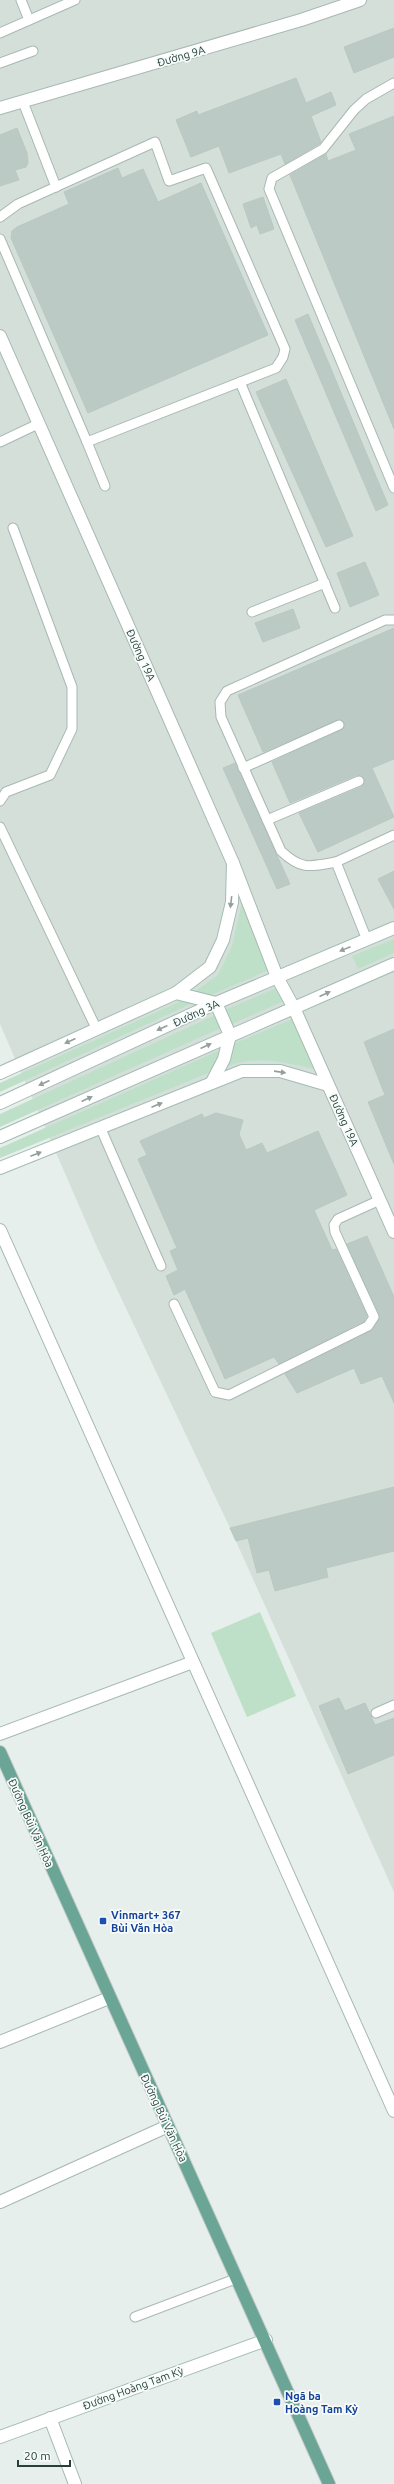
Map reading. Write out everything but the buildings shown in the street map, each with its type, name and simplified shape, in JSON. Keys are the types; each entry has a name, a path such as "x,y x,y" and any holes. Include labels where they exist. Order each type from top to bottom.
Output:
{"main road":[{"name":"Đường Bùi Văn Hòa","path":"0,1752 109,1998 266,2340 329,2484"}],"street":[{"name":"Đường 9A","path":"0,108 301,20 360,0"},
{"name":"Đường 19A","path":"0,336 232,863 277,977 294,1008 394,1232"},
{"path":"0,1073 176,993 210,967 223,940 232,902 232,863"},
{"name":"Đường 3A","path":"0,1103 216,1003 394,928"},
{"path":"0,1136 394,964"},
{"path":"176,993 216,1003 230,1035 224,1059 212,1082"},
{"path":"0,1168 101,1129 212,1082 242,1071 280,1071 328,1085"},
{"path":"0,1230 394,2112"},
{"path":"0,1734 193,1662"},
{"path":"0,2042 109,1998"},
{"path":"0,2202 168,2126"},
{"name":"Đường Hoàng Tam Kỳ","path":"0,2437 266,2340"},
{"path":"50,2418 75,2484"}],"lane":[{"path":"21,0 29,20"},
{"path":"0,33 75,0"},
{"path":"0,63 33,51"},
{"path":"394,83 366,99 354,110 323,149 272,178 269,189 394,488"},
{"path":"23,102 56,187"},
{"path":"0,217 18,204 155,142 169,181 206,168 285,349 283,357 276,368 87,442"},
{"path":"0,239 105,486"},
{"path":"240,382 335,608"},
{"path":"0,442 38,424"},
{"path":"0,801 6,792 50,775 72,729 72,687 13,528"},
{"path":"252,612 325,584"},
{"path":"394,620 384,620 227,691 220,702 221,717 243,768 281,851 292,862 310,868 336,862 394,836"},
{"path":"243,768 338,725"},
{"path":"267,820 359,781"},
{"path":"0,827 97,1030"},
{"path":"336,862 367,940"},
{"path":"101,1129 161,1266"},
{"path":"174,1304 215,1392 221,1395 230,1395 368,1326 374,1317 335,1232 334,1225 338,1219 380,1200"},
{"path":"376,1713 394,1706"},
{"path":"135,2317 238,2278"}],"shaded area":[{"path":"0,0 394,0 394,1892 230,1528 97,1247 0,1024"}],"green space":[{"path":"242,902 274,968 209,996 194,992 218,975 232,946"},
{"path":"394,939 394,953 358,969 352,956"},
{"path":"283,985 289,999 232,1024 225,1010"},
{"path":"183,1000 193,1003 0,1092 0,1083"},
{"path":"215,1015 221,1028 0,1127 0,1114"},
{"path":"297,1017 319,1070 261,1060 237,1063 226,1067 233,1044"},
{"path":"220,1050 211,1072 0,1158 0,1148"},
{"path":"260,1612 296,1696 247,1717 211,1633"}],"place":[{"name":"Vinmart+ 367 Bùi Văn Hòa","path":"103,1921"},
{"name":"Ngã ba Hoàng Tam Kỳ","path":"277,2402"}]}
